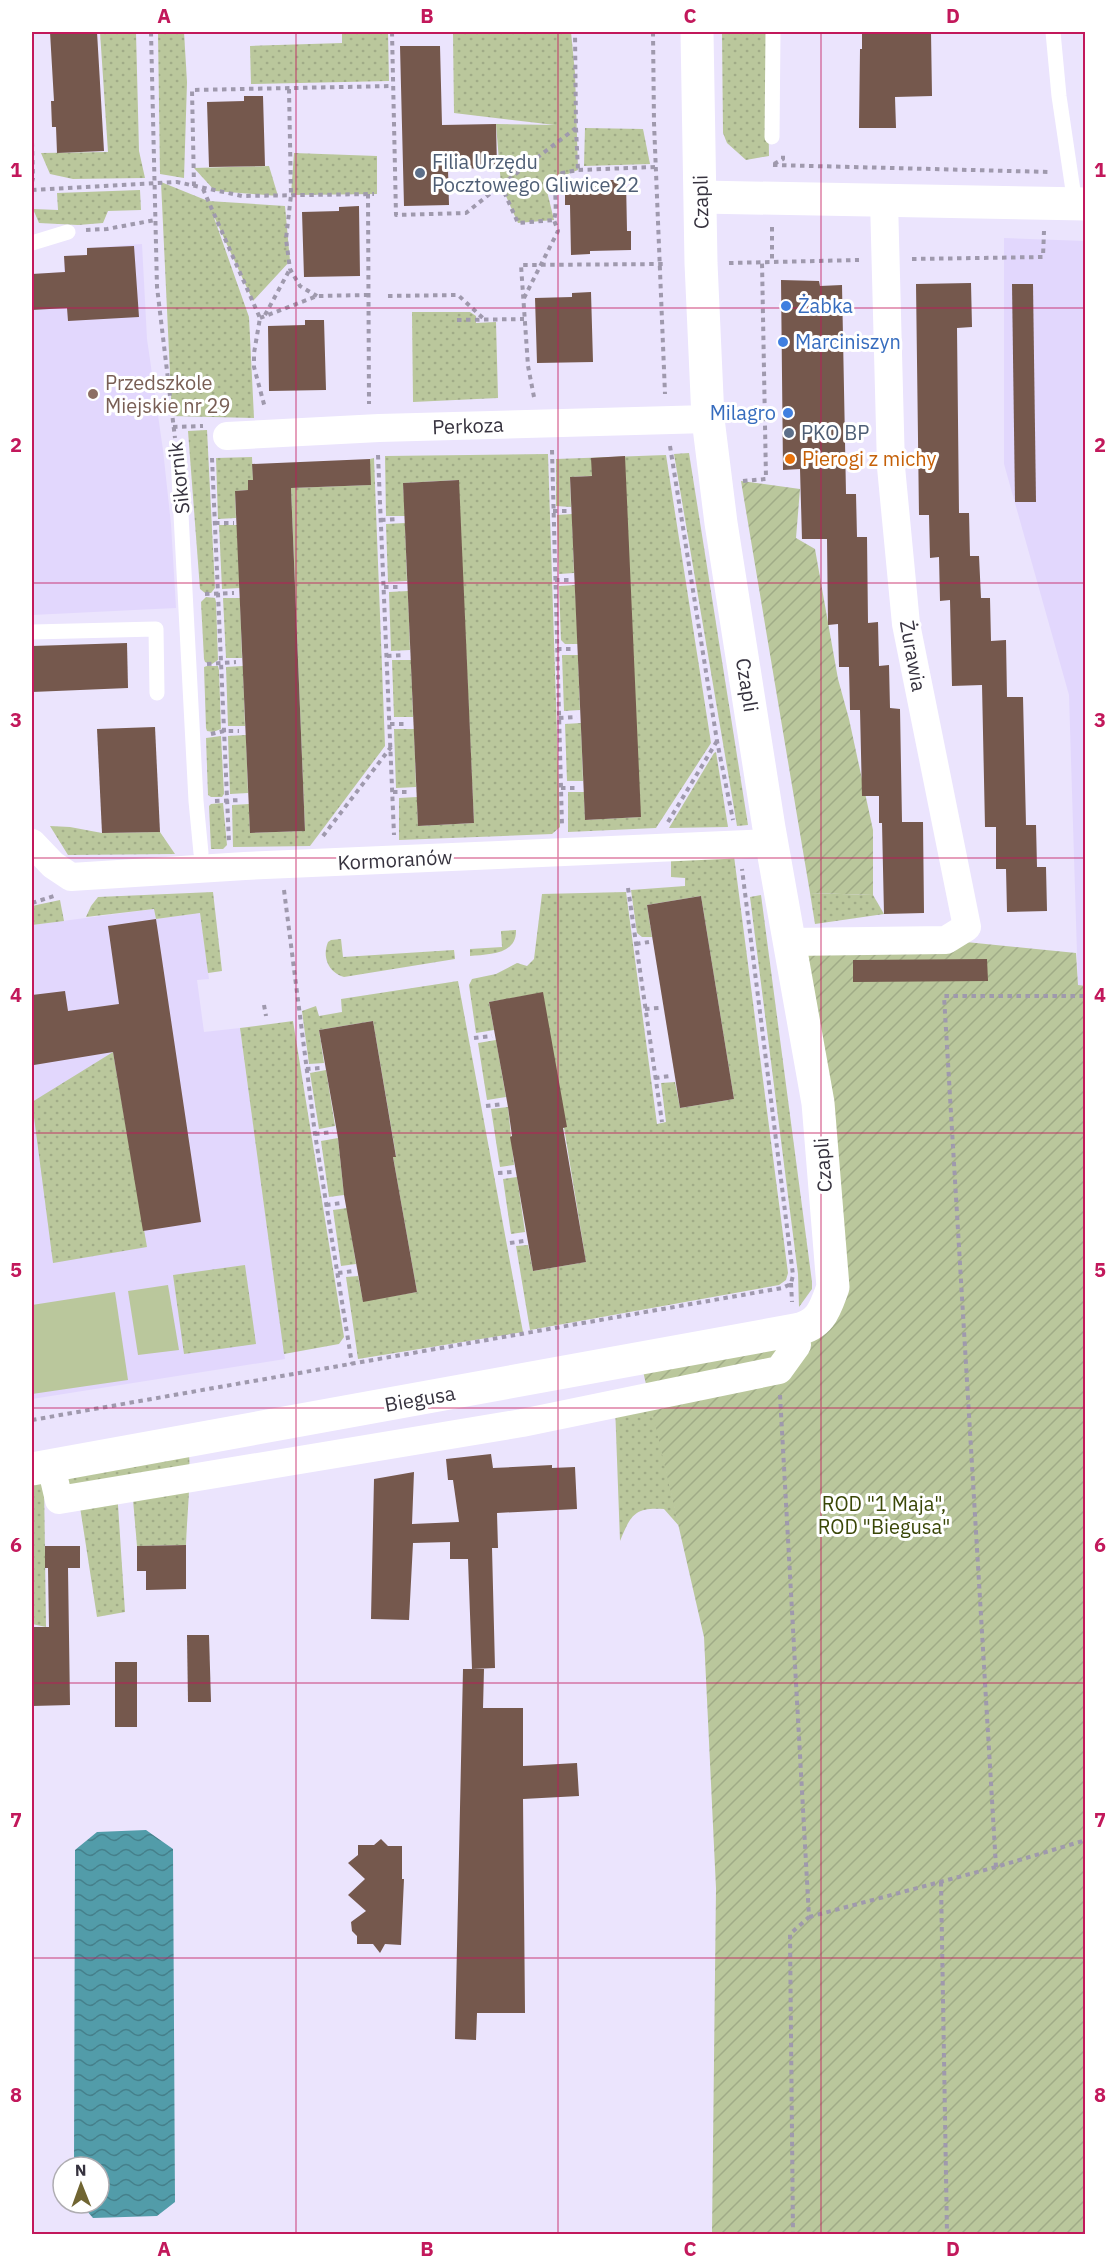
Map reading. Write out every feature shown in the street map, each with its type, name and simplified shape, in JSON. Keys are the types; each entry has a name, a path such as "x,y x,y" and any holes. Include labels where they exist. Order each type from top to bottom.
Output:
{"street":[{"name":"Czapli","path":"697,32 701,263 708,419 772,843 818,1103 833,1287 824,1312 799,1322"},
{"path":"701,196 1080,204"},
{"name":"Żurawia","path":"789,942 946,940 967,927 906,624 891,467 884,200"},
{"name":"Perkoza","path":"219,431 708,419"},
{"name":"Kormoranów","path":"32,843 53,865 71,877 245,866 772,843"},
{"path":"41,1468 59,1500 522,1423 778,1370 797,1345 799,1322"},
{"name":"Biegusa","path":"41,1468 799,1322"}],"lane":[{"path":"772,137 773,32"},
{"path":"1053,32 1059,96 1080,204"},
{"path":"32,243 68,232"},
{"name":"Sikornik","path":"178,457 196,801 201,853"},
{"path":"32,632 156,629 157,693"}],"path":[{"name":"Sikornik","path":"151,32 153,183 158,297 178,457"},
{"path":"392,32 396,215 466,213 576,128"},
{"path":"575,32 578,170"},
{"path":"653,32 658,263 665,398"},
{"path":"194,186 192,90 393,86"},
{"path":"289,89 291,195 286,239 290,268 300,286 317,296"},
{"path":"32,142 32,182"},
{"path":"773,165 1051,172"},
{"path":"523,299 558,231 554,220 557,210 554,191 556,182 562,173 578,170 655,167"},
{"path":"32,190 177,182 242,196 374,194"},
{"path":"501,186 518,223 554,220"},
{"path":"202,189 260,318 254,367 268,417"},
{"path":"368,194 369,407"},
{"path":"68,232 107,229 155,220"},
{"path":"772,222 772,262"},
{"path":"1043,257 1044,227"},
{"path":"741,482 766,479 762,262"},
{"path":"534,401 528,366 521,265 667,264"},
{"path":"265,316 290,268"},
{"path":"260,318 317,296 369,295"},
{"path":"388,296 458,295 484,319"},
{"path":"457,320 524,319"},
{"path":"173,427 219,431"},
{"path":"32,1420 782,1288 791,1282 794,1275 738,844 717,741 668,438"},
{"path":"552,449 562,827"},
{"path":"378,455 395,846"},
{"path":"212,462 230,852"},
{"path":"553,511 570,511"},
{"path":"381,520 398,519"},
{"path":"215,524 234,523"},
{"path":"555,580 571,580"},
{"path":"384,587 402,587"},
{"path":"218,594 234,593"},
{"path":"557,649 575,649"},
{"path":"387,656 404,655"},
{"path":"221,662 236,662"},
{"path":"559,718 577,717"},
{"path":"390,724 407,724"},
{"path":"224,731 239,731"},
{"path":"667,823 717,741"},
{"path":"319,842 391,747"},
{"path":"561,788 579,788"},
{"path":"393,792 410,792"},
{"path":"227,801 241,800"},
{"path":"283,884 315,1134 352,1364"},
{"path":"628,888 662,1122"},
{"path":"32,903 58,895"},
{"path":"636,944 649,942"},
{"path":"996,1867 944,996 1086,996"},
{"path":"264,1005 266,1016"},
{"path":"645,1009 659,1008"},
{"path":"474,1038 492,1036"},
{"path":"306,1069 321,1068"},
{"path":"655,1078 670,1076"},
{"path":"486,1106 503,1104"},
{"path":"315,1134 333,1132"},
{"path":"498,1173 512,1172"},
{"path":"326,1204 342,1203"},
{"path":"510,1243 524,1240"},
{"path":"338,1273 354,1271"},
{"path":"791,1282 799,1322"},
{"path":"778,1370 809,1917"},
{"path":"793,2235 790,1934 809,1917 996,1867 1086,1840"},
{"path":"941,1882 946,2235"}],"shaded area":[{"path":"1004,238 1085,241 1085,986 1078,986 1069,695 1004,464"},
{"name":"Przedszkole Miejskie nr 29","path":"142,244 147,339 171,524 176,608 32,615 32,274 64,272 64,256 87,255 87,248"},
{"path":"154,909 156,919 200,913 209,979 197,980 204,1032 240,1028 285,1359 32,1399 32,925"}],"green space":[{"path":"100,32 136,32 139,151 145,178 73,179 50,174 41,153 108,152"},
{"path":"158,32 184,32 187,82 184,178 160,174"},
{"path":"342,32 388,32 389,81 251,84 250,46 342,43"},
{"path":"453,32 571,32 575,73 578,170 545,183 554,220 518,223 501,185 496,124 555,125 454,113"},
{"path":"722,32 767,32 769,156 746,160 727,143 723,133"},
{"path":"585,128 643,129 650,164 584,166"},
{"path":"294,153 377,156 377,194 291,195"},
{"path":"269,166 278,196 215,191 194,168"},
{"path":"161,182 208,201 285,206 290,261 253,301 212,212 249,317 254,418 172,416"},
{"path":"140,190 141,210 108,211 103,223 78,225 39,223 33,209 58,210 57,193"},
{"path":"412,312 470,312 476,316 476,323 496,322 498,398 413,402"},
{"path":"207,430 215,588 211,593 205,593 200,589 188,431"},
{"path":"689,453 748,825 737,826 674,454"},
{"path":"548,454 560,827 552,834 399,840 399,798 417,797 418,826 474,823 458,480 403,483 405,516 386,516 385,456"},
{"path":"666,455 711,743 656,828 568,832 568,792 584,792 585,820 640,817 625,474 570,477 571,507 556,506 556,459"},
{"path":"252,457 253,480 248,480 248,490 235,491 236,518 218,519 216,458"},
{"path":"374,458 385,746 310,846 233,847 232,805 249,804 250,833 305,831 291,488 370,485 370,459"},
{"path":"741,481 800,489 796,538 815,549 838,679 873,830 873,895 810,893"},
{"path":"572,514 574,573 559,574 557,515"},
{"path":"405,523 407,581 388,582 386,524"},
{"path":"219,525 237,525 240,588 222,589"},
{"path":"575,585 578,644 565,644 561,640 559,586"},
{"path":"408,591 410,650 391,651 389,592"},
{"path":"206,597 215,598 216,602 218,660 212,664 205,662 204,659 201,602"},
{"path":"223,598 240,598 242,658 226,658"},
{"path":"562,655 578,655 580,710 564,711"},
{"path":"392,660 411,660 413,717 394,717"},
{"path":"218,666 219,670 221,729 213,732 207,731 206,728 204,667"},
{"path":"243,666 245,726 228,726 226,667"},
{"path":"581,723 583,781 567,781 565,724"},
{"path":"394,729 414,729 416,787 396,788"},
{"path":"246,735 248,793 230,794 228,736"},
{"path":"221,736 224,794 222,797 211,797 208,795 206,738"},
{"path":"716,752 728,827 669,828 714,753"},
{"path":"223,803 227,845 223,849 211,849 209,806"},
{"path":"50,826 102,833 160,832 175,854 68,855"},
{"path":"734,856 788,1273 786,1280 779,1285 530,1330 516,1246 528,1245 533,1271 586,1262 542,993 489,1002 494,1030 476,1033 469,985 472,979 496,974 517,963 527,966 534,959 542,894 626,892 657,1124 666,1122 661,1083 675,1082 680,1108 734,1099 701,896 647,905 652,937 642,937 637,933 631,890 685,886 685,878 671,877 671,860"},
{"path":"213,892 222,971 208,973 200,913 156,919 154,909 86,917 98,897"},
{"path":"810,893 873,895 884,914 815,924"},
{"path":"761,895 812,1282 812,1289 799,1307 798,1274 750,897"},
{"path":"60,900 64,921 32,925 32,906"},
{"path":"516,930 515,938 507,949 470,956 470,949 502,947 501,931"},
{"path":"341,939 343,957 454,950 455,959 344,977 330,968 326,958 328,942"},
{"name":"ROD \"1 Maja\", ROD \"Biegusa\"","path":"946,940 1076,953 1078,985 1086,986 1085,2234 712,2234 716,1888 704,1637 640,1358 824,1312 789,942"},
{"path":"458,981 523,1332 358,1359 346,1277 358,1276 363,1301 417,1292 393,1157 396,1156 373,1021 319,1030 324,1063 309,1064 302,1011 316,1006 319,1016 342,1012 341,999"},
{"path":"293,1021 344,1337 339,1344 284,1354 240,1028"},
{"path":"496,1040 506,1097 487,1100 478,1043"},
{"path":"113,1052 147,1247 53,1263 32,1102"},
{"path":"326,1070 335,1126 319,1129 310,1073"},
{"path":"508,1107 514,1165 500,1167 491,1109"},
{"path":"338,1138 344,1195 329,1197 321,1141"},
{"path":"517,1177 525,1232 511,1234 503,1179"},
{"path":"347,1208 356,1264 341,1266 333,1210"},
{"path":"245,1265 256,1344 184,1354 173,1275"},
{"path":"168,1285 179,1350 138,1355 128,1291"},
{"path":"115,1292 128,1380 32,1394 32,1305"},
{"path":"650,1398 679,1526 664,1509 640,1511 627,1525 620,1541 615,1405"},
{"path":"189,1453 186,1545 137,1546 132,1488 117,1490 125,1612 97,1617 80,1507 59,1500 55,1480"},
{"path":"44,1482 46,1627 32,1624 32,1484"}],"water":[{"path":"146,1830 173,1849 175,2202 157,2216 93,2218 90,2215 111,2215 111,2155 74,2155 75,1850 97,1832"}],"building":[{"path":"50,32 97,32 104,151 57,153 56,127 52,127 51,101 54,101"},
{"path":"862,32 931,32 932,96 895,97 896,128 859,128"},
{"path":"400,46 440,46 442,125 496,124 497,168 448,169 449,205 404,206"},
{"path":"244,96 263,96 265,166 209,167 207,102 244,101"},
{"path":"606,180 626,180 627,231 631,231 631,250 590,251 590,254 571,255 570,205 565,205 565,186 607,185"},
{"path":"359,206 360,276 304,277 302,212 339,211 339,207"},
{"path":"134,246 139,317 68,321 67,308 32,310 32,274 65,272 64,256 87,255 87,248"},
{"path":"781,280 819,281 820,286 842,285 846,494 856,494 857,537 867,537 868,623 878,622 879,666 889,665 890,708 900,709 902,822 923,822 924,913 884,914 882,823 879,823 879,796 862,796 860,710 850,710 849,667 839,667 838,624 828,625 827,539 802,539 800,469 783,470"},
{"path":"971,283 972,327 957,328 959,513 969,513 970,556 979,556 981,598 990,598 991,641 1006,640 1007,697 1023,697 1026,825 1036,825 1037,867 1046,867 1047,911 1007,912 1006,869 996,869 996,827 985,827 982,685 952,686 950,600 940,601 939,557 930,558 929,515 919,515 916,284"},
{"path":"1012,284 1033,284 1036,502 1015,502"},
{"path":"591,292 593,362 537,363 535,298 572,297 572,293"},
{"path":"305,320 324,320 326,390 269,391 268,326 305,325"},
{"path":"625,456 641,817 585,820 570,477 592,476 591,458"},
{"path":"370,459 371,485 291,488 305,831 250,833 235,491 248,490 248,480 253,480 252,464"},
{"path":"459,480 474,823 418,826 403,483"},
{"path":"127,643 128,688 32,692 32,646"},
{"path":"155,727 160,832 102,833 97,729"},
{"path":"701,896 734,1099 680,1108 647,905"},
{"path":"156,919 201,1222 143,1231 113,1052 34,1065 32,995 65,991 68,1011 119,1004 108,926"},
{"path":"987,959 988,981 853,982 853,960"},
{"path":"543,992 567,1127 563,1128 586,1262 533,1271 510,1137 512,1136 508,1107 489,1002"},
{"path":"373,1021 396,1157 393,1157 417,1292 363,1302 319,1030"},
{"path":"491,1454 493,1468 552,1465 552,1468 575,1467 577,1509 497,1513 498,1548 492,1548 495,1668 472,1669 468,1559 450,1559 450,1542 413,1543 409,1620 371,1619 374,1479 414,1472 412,1524 459,1522 453,1480 448,1480 446,1459"},
{"path":"186,1545 186,1589 146,1590 146,1571 137,1571 137,1546"},
{"path":"45,1546 80,1546 80,1568 68,1568 70,1705 32,1706 32,1627 49,1627 48,1568 45,1568"},
{"path":"187,1635 209,1635 211,1702 188,1702"},
{"path":"115,1662 137,1662 137,1727 115,1727"},
{"path":"463,1669 484,1669 483,1708 523,1708 523,1766 577,1763 579,1796 523,1799 525,2013 477,2013 476,2040 455,2039"},
{"path":"381,1839 388,1846 402,1846 402,1879 404,1879 401,1945 385,1944 380,1953 373,1944 357,1944 357,1936 352,1931 351,1922 366,1911 348,1895 365,1879 348,1863 358,1855 358,1845 374,1845"}],"place":[{"name":"Filia Urzędu Pocztowego Gliwice 22","path":"420,173"},
{"name":"Żabka","path":"786,306"},
{"name":"Marciniszyn","path":"783,342"},
{"name":"Przedszkole Miejskie nr 29","path":"93,394"},
{"name":"Milagro","path":"788,413"},
{"name":"PKO BP","path":"789,433"},
{"name":"Pierogi z michy","path":"790,459"}]}
